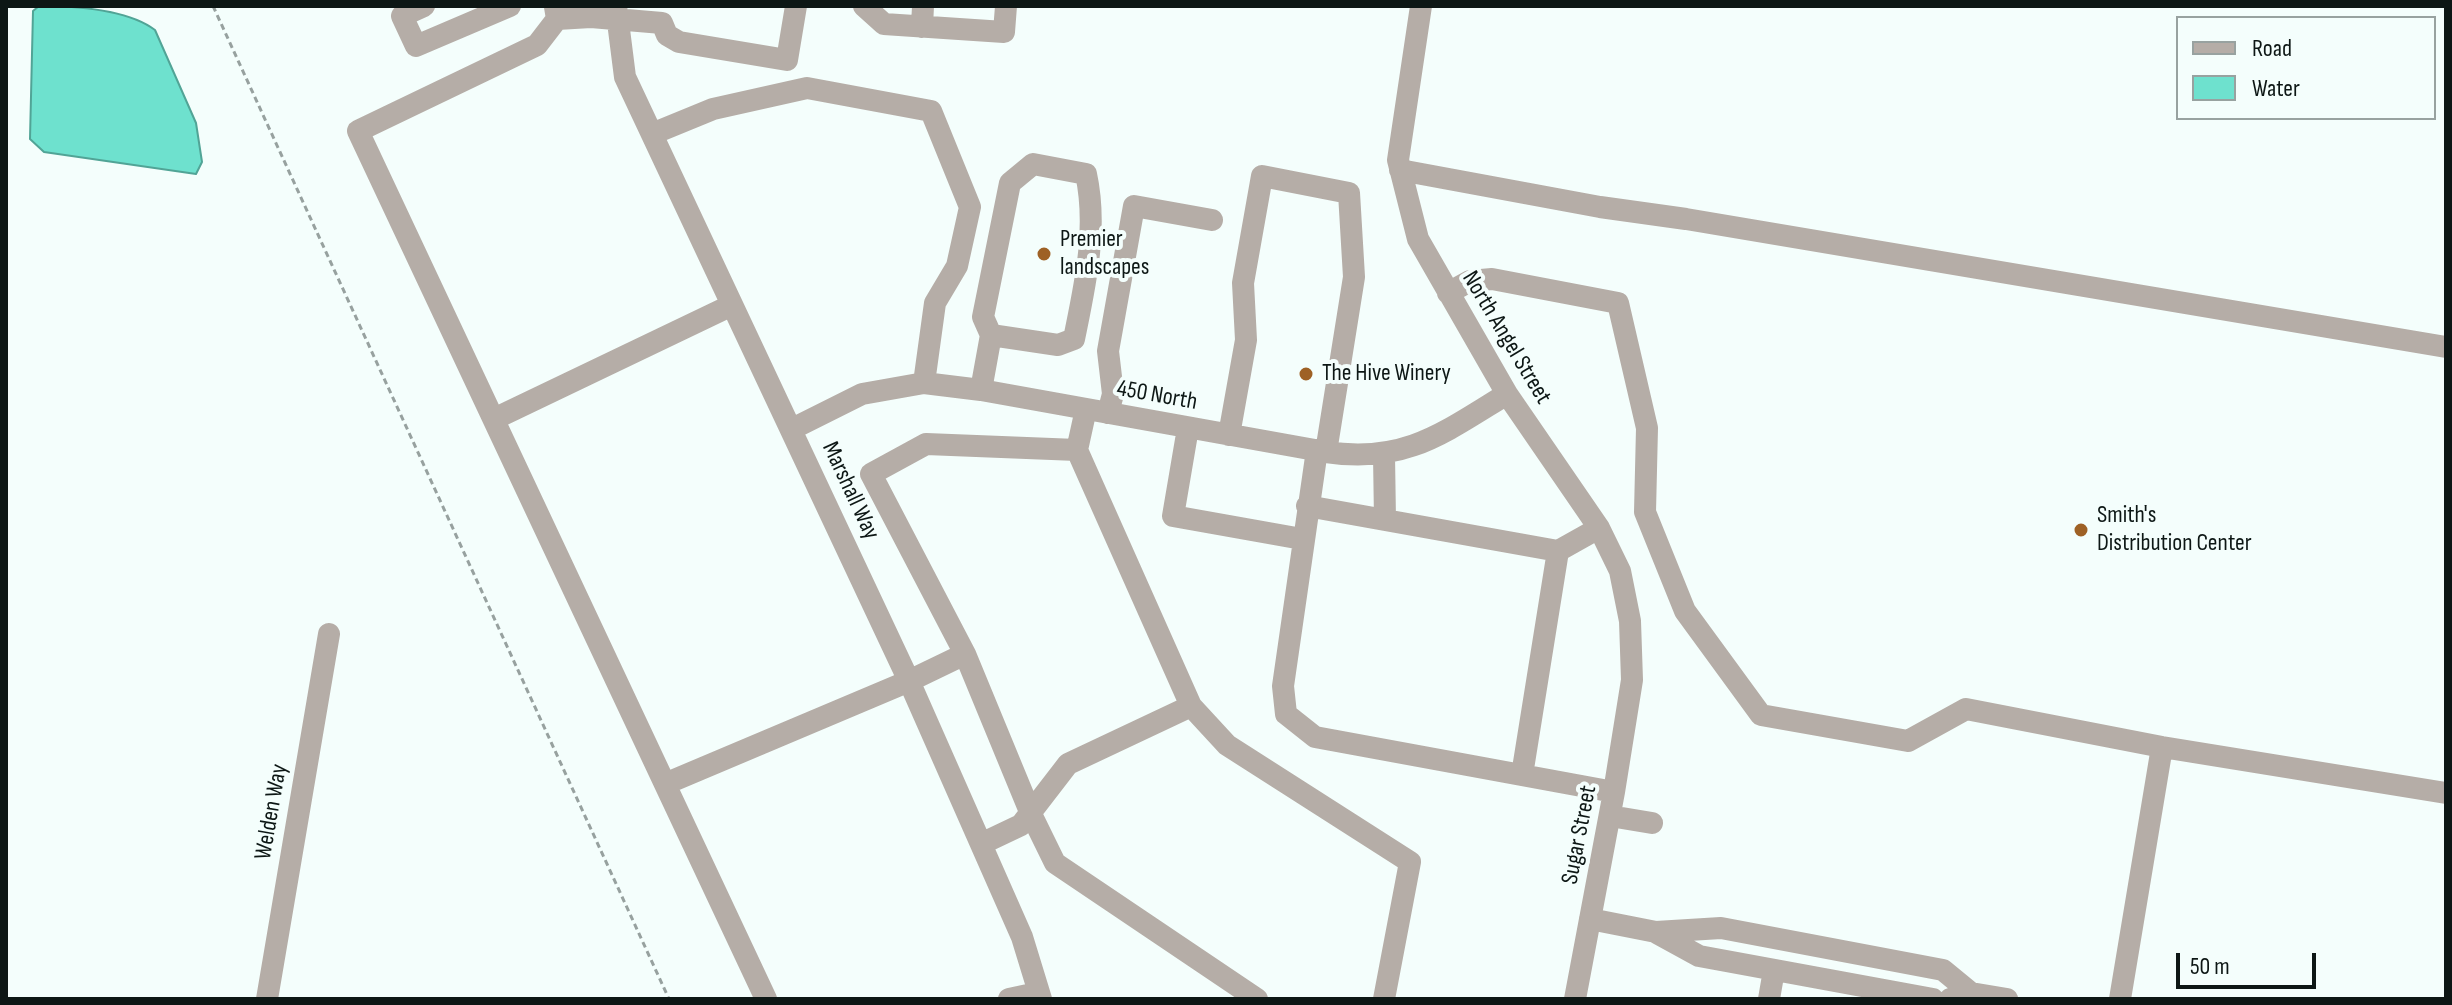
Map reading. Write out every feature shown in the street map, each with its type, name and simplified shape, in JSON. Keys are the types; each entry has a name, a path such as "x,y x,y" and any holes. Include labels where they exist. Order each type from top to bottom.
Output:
{"street":[{"path":"424,6 402,16 416,46 510,6"},
{"path":"766,999 358,131 537,45 556,12 616,12 662,23 667,35 679,42 787,60 796,6"},
{"path":"864,6 884,24 923,16 1004,32 1006,6"},
{"name":"North Angel Street","path":"1421,6 1398,160 1418,239 1507,394 1599,528 1620,571 1630,621 1632,680"},
{"name":"Marshall Way","path":"616,12 625,77 909,681 1022,937 1039,996"},
{"path":"652,134 713,109 807,88 931,111 970,207 957,266 935,303 924,383"},
{"path":"981,390 991,335 983,317 1010,183 1033,164 1086,174 1092,199 1091,261 1074,339 1058,345 991,335"},
{"path":"1400,170 1600,207 2446,347"},
{"path":"1229,435 1246,340 1243,283 1262,176 1349,193 1354,277 1321,451 1307,506 1283,686 1286,714 1315,737 1614,792"},
{"path":"1108,413 1113,394 1108,351 1134,206 1212,220"},
{"path":"1448,293 1470,281 1492,279 1618,303 1647,428 1645,512 1685,611 1761,715 1908,741 1966,709 2162,747 2446,793"},
{"path":"494,419 732,305"},
{"name":"450 North","path":"792,429 862,394 924,383 981,390 1321,451 1353,456 1384,455 1423,444 1507,394"},
{"path":"1086,409 1077,450 1191,706 1227,745 1410,862 1384,999"},
{"path":"1188,428 1173,516 1302,539"},
{"path":"1077,450 926,444 871,474 965,654 1031,814 1055,863 1257,999"},
{"path":"1384,455 1385,520"},
{"path":"1307,506 1558,551 1599,528"},
{"path":"1522,775 1558,551"},
{"name":"Welden Way","path":"267,999 329,634"},
{"path":"665,784 909,681 965,654"},
{"name":"Sugar Street","path":"1575,999 1632,680"},
{"path":"981,844 1021,825 1068,764 1191,706"},
{"path":"2120,999 2162,747"},
{"path":"1610,816 1652,823"},
{"path":"1590,919 1656,932 1721,928 1943,970 1963,997 2007,999"},
{"path":"1656,932 1699,956 1933,999"},
{"path":"1769,999 1774,970"},
{"path":"1009,999 1039,996"}],"path":[{"path":"213,6 669,999"}],"water":[{"path":"39,6 115,13 155,30 196,123 202,162 196,174 44,152 30,139 33,11"}],"place":[{"name":"Premier landscapes","path":"1044,254"},
{"name":"The Hive Winery","path":"1306,374"},
{"name":"Smith's Distribution Center","path":"2081,530"}]}
